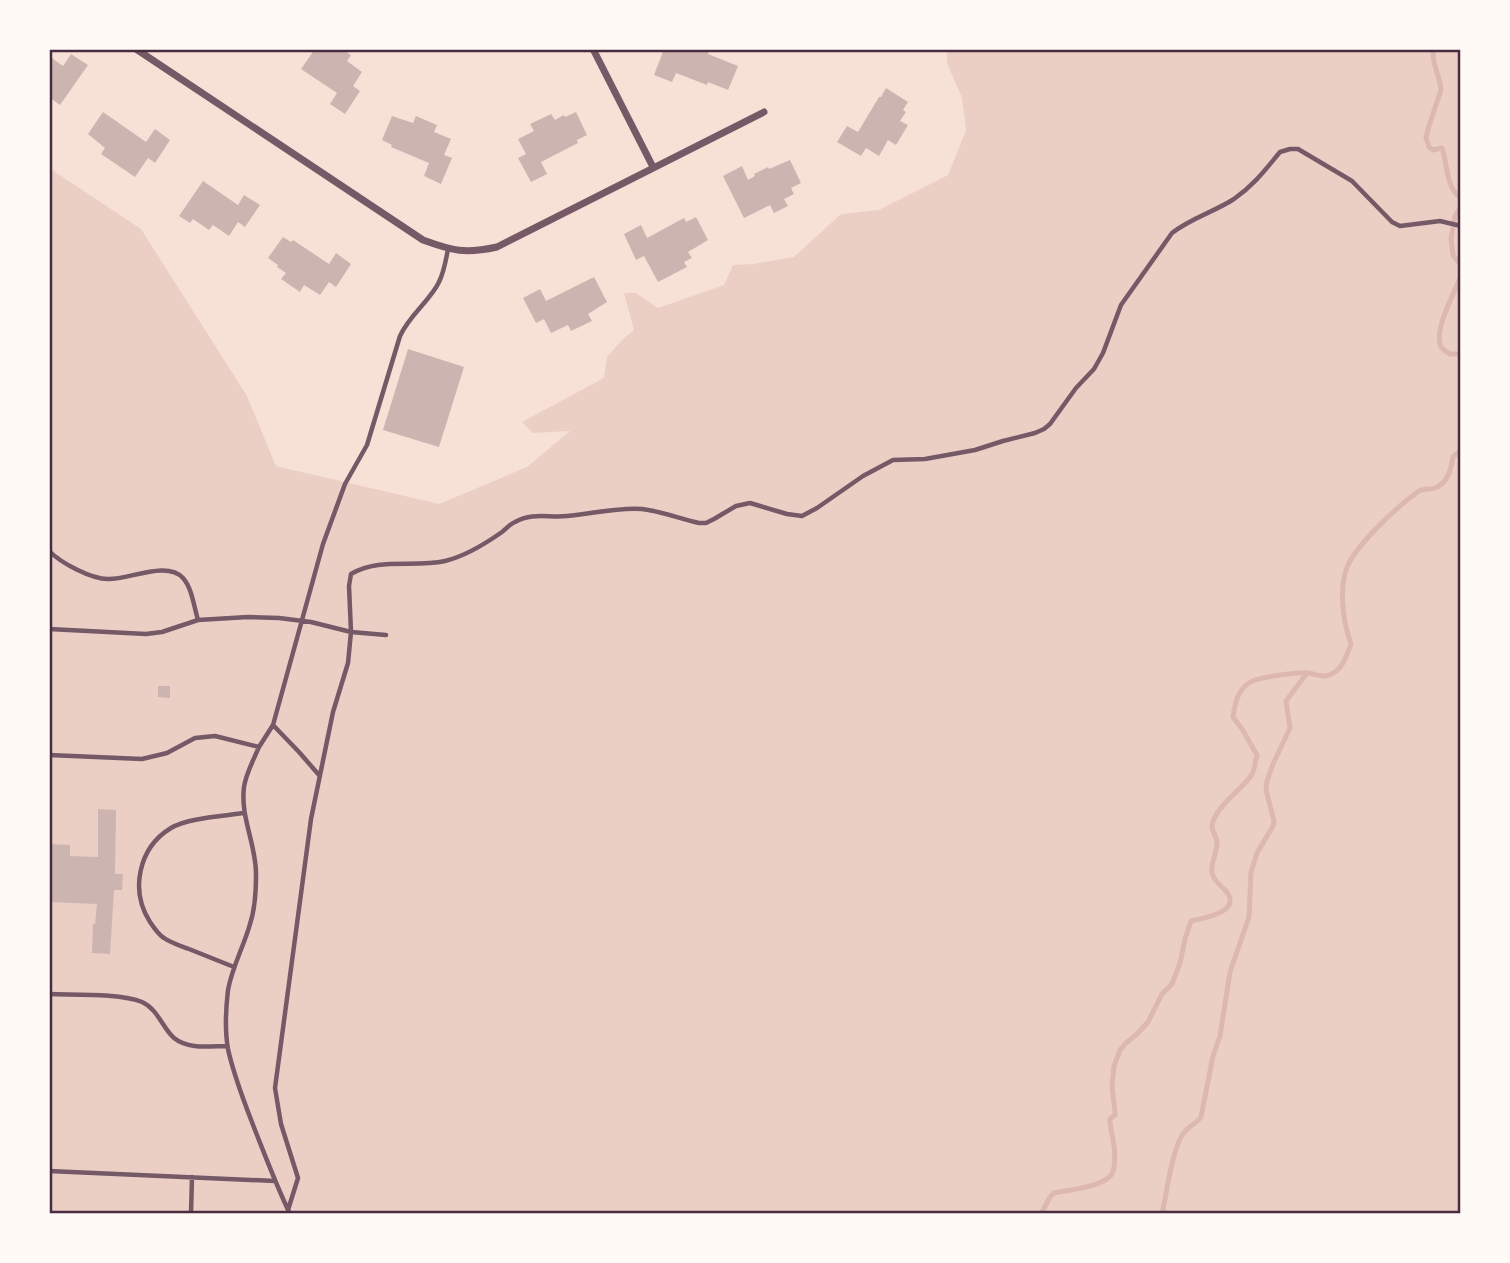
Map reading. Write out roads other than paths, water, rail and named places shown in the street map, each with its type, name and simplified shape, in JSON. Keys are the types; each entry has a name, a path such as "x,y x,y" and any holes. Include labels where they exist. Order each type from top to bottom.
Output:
{"street":[{"path":"136,49 423,240 460,252 496,247 764,112"},
{"path":"593,49 653,167"}],"lane":[{"path":"288,1213 298,1178 281,1124 275,1088 276,1077 309,831 333,712 348,663 351,574 382,565 436,563 458,557 488,541 514,522 534,515 565,517 606,510 639,509 706,523 736,506 750,503 802,516 892,460 925,459 975,450 1044,429 1094,369 1121,305 1172,233 1183,224 1235,198 1257,180 1284,150 1298,149 1352,181 1392,222 1400,226 1440,221 1461,226"},
{"path":"288,1213 240,1091 228,1046 229,987 251,923 255,900 256,872 244,813 244,783 259,747 273,725 323,544 345,484 367,445 400,336 405,324 439,284 448,249"},
{"path":"49,551 81,571 104,579 164,570 174,572 182,577 189,589 198,620"},
{"path":"49,629 146,634 162,632 198,620 248,617 301,620 351,632 386,635"},
{"path":"273,725 319,775"},
{"path":"49,755 142,759 167,753 195,738 215,736 259,747"},
{"path":"234,967 164,938 144,913 139,897 139,876 144,858 152,844 173,826 244,813"},
{"path":"49,994 129,997 145,1003 162,1019 174,1038 191,1046 228,1046"},
{"path":"49,1171 275,1181"},
{"path":"191,1214 192,1177"}],"waterway":[{"path":"1433,49 1441,90 1426,138 1433,150 1442,148 1452,188 1461,198"},
{"path":"1461,207 1455,216 1451,239 1453,255 1461,265"},
{"path":"1461,276 1442,321 1439,340 1441,347 1449,353 1461,354"},
{"path":"1041,1214 1054,1193 1094,1185 1112,1174 1115,1157 1110,1119 1115,1115 1112,1087 1114,1066 1120,1050 1148,1022 1162,994 1172,984 1191,921 1220,912 1230,903 1230,897 1212,873 1217,841 1212,826 1223,806 1251,776 1257,755 1233,717 1239,694 1249,683 1260,679 1304,673 1325,676 1338,669 1351,644 1343,604 1343,584 1353,556 1401,505 1419,491 1435,488 1443,483 1450,471 1453,457 1461,450"},
{"path":"1162,1214 1172,1164 1181,1137 1201,1117 1213,1056 1220,1036 1230,972 1249,917 1251,872 1257,853 1273,826 1266,790 1273,764 1290,728 1286,701 1307,673"}]}
